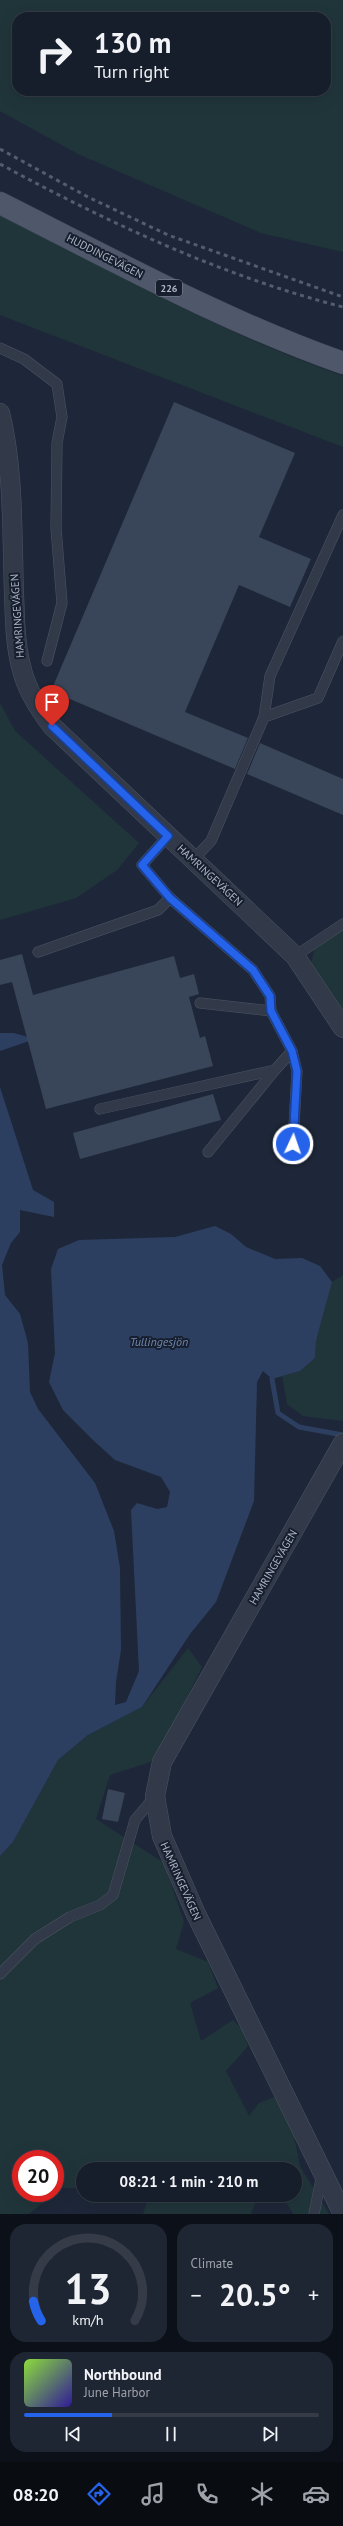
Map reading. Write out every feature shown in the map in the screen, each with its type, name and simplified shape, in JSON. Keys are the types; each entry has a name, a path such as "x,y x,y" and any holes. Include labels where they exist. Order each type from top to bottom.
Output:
{"main road":[{"name":"HUDDINGEVÄGEN","path":"0,203 206,306 290,344 343,363"}],"street":[{"name":"HAMRINGEVÄGEN","path":"0,413 6,450 16,640 22,671 37,707 52,726 295,956 343,1028"},
{"name":"HAMRINGEVÄGEN","path":"341,1448 162,1762 155,1796 162,1836 195,1912 343,2214"}],"lane":[{"path":"0,348 24,359 44,372 57,384 62,416 57,443 56,528 62,603 47,661"},
{"path":"193,860 211,841 264,717 270,676 343,516"},
{"path":"264,717 318,698 343,641"},
{"path":"168,836 142,865 170,898 253,970 270,996 271,1011 292,1051 297,1071 293,1144"},
{"path":"38,952 158,910 170,898"},
{"path":"295,956 343,924"},
{"path":"200,1003 271,1011"},
{"path":"208,1152 292,1051"},
{"path":"100,1109 275,1070"},
{"path":"0,1974 35,1939 70,1917 100,1905 113,1895 135,1820 155,1796"},
{"path":"314,2214 322,2172"}],"green space":[{"path":"0,0 343,0 343,252 261,233 78,154 0,111"},
{"path":"0,215 169,302 255,342 343,376 343,447 0,315"},
{"path":"0,703 15,731 139,843 117,870 76,898 0,920"},
{"path":"343,929 343,1010 311,964 315,947"},
{"path":"343,1275 343,1421 303,1416 287,1404 282,1376 300,1371 315,1358 316,1341 332,1282"},
{"path":"188,1648 202,1667 156,1760 110,1775 96,1819 164,1863 184,1922 176,1949 208,1962 218,1988 190,2003 201,2041 233,2020 242,2029 248,2046 226,2071 249,2116 259,2103 277,2096 294,2136 299,2162 76,2162 76,2188 64,2188 64,2150 12,2150 12,2202 44,2202 29,2214 0,2214 0,1856 13,1842 58,1760 88,1735 142,1707"},
{"path":"302,2169 329,2214 293,2214 286,2202 302,2202"},
{"path":"147,2202 255,2202 251,2214 143,2214"}],"water":[{"path":"0,1033 14,1033 35,1039 0,1051"},
{"name":"Tullingesjön","path":"0,1087 33,1190 54,1202 54,1217 20,1210 20,1232 11,1243 2,1265 5,1295 20,1314 28,1343 30,1392 38,1409 95,1483 114,1531 120,1568 121,1650 116,1682 115,1705 126,1702 139,1671 131,1510 137,1503 157,1509 167,1507 170,1492 161,1477 115,1460 94,1441 63,1410 49,1382 55,1353 51,1269 58,1249 79,1240 175,1237 215,1226 231,1234 246,1247 275,1259 302,1258 320,1266 332,1282 316,1341 315,1358 300,1371 272,1379 263,1371 257,1382 254,1501 216,1602 190,1634 142,1707 88,1735 58,1760 13,1842 0,1856"}],"building":[{"path":"174,402 295,453 259,537 311,559 290,607 239,585 185,712 248,738 235,769 51,691"},
{"path":"260,743 343,779 343,815 247,774"},
{"path":"22,954 33,995 174,956 180,978 194,974 199,994 189,997 200,1038 205,1036 213,1066 46,1109 12,982 0,985 0,960"},
{"path":"213,1094 221,1120 80,1159 73,1133"},
{"path":"108,1789 125,1793 118,1822 102,1819"}],"waterway":[{"path":"272,1379 278,1413 299,1427 343,1435"}],"railway":[{"path":"0,149 88,197 168,235 343,297"},
{"path":"0,164 83,207 210,264 254,280 343,307"}],"route":[{"path":"52,726 168,836 142,865 170,898 253,970 270,996 271,1011 292,1051 297,1071 293,1144"}]}
